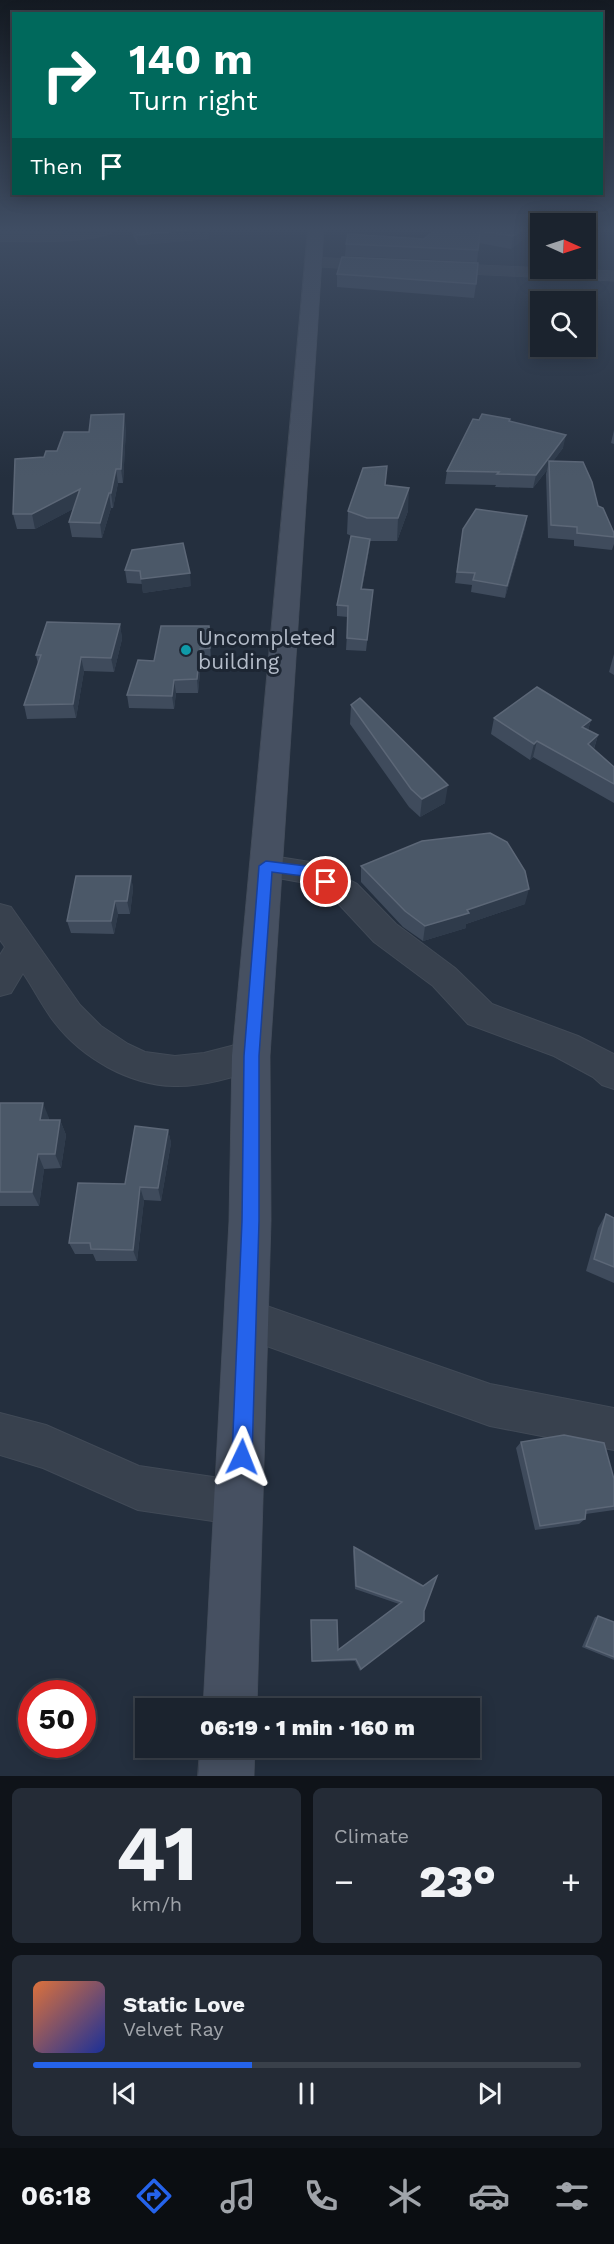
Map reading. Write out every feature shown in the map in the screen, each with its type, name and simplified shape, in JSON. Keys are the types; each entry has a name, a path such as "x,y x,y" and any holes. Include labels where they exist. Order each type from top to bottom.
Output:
{"main road":[{"path":"230,1698 247,1319 251,1056 309,312"},
{"path":"226,1776 227,1758"}],"street":[{"path":"266,866 306,871 346,892 385,933 444,977 480,1014 566,1046 605,1066 614,1074"},
{"path":"0,916 68,1014 94,1039 120,1057 149,1068 174,1072 251,1056"},
{"path":"0,984 22,947"},
{"path":"247,1319 490,1405 614,1429"},
{"path":"0,1434 46,1447 138,1488 240,1503"}],"building":[{"path":"124,414 121,469 116,469 111,493 109,493 100,523 69,522 80,489 32,514 13,514 15,459 44,457 46,451 57,451 64,432 89,432 91,415"},
{"path":"482,414 510,419 509,421 566,435 536,475 447,471 473,419 479,420"},
{"path":"549,461 583,462 592,482 598,506 603,508 614,537 577,533 577,527 551,525"},
{"path":"387,466 385,485 409,488 398,518 367,518 348,511 363,468"},
{"path":"476,509 527,516 507,586 473,580 475,573 457,572 463,529"},
{"path":"351,536 370,539 361,589 373,590 367,640 347,638 348,606 337,605"},
{"path":"183,543 190,573 141,579 140,571 125,570 132,550"},
{"path":"47,622 120,624 111,658 81,657 73,704 24,705 41,655 36,655"},
{"path":"161,626 209,626 210,648 200,649 197,679 174,680 172,696 127,695 138,660 154,661"},
{"path":"537,687 591,720 582,727 598,735 588,744 614,767 614,784 537,741 534,744 494,718"},
{"path":"360,698 448,785 422,799 411,789 351,705"},
{"path":"490,833 507,842 525,871 529,889 467,910 469,913 425,926 405,911 361,866 422,841"},
{"path":"76,876 131,876 127,901 115,901 111,921 67,921"},
{"path":"0,1103 43,1103 40,1120 60,1120 55,1154 38,1154 32,1192 0,1192"},
{"path":"135,1126 168,1130 158,1188 140,1187 133,1250 91,1249 90,1243 69,1243 78,1183 125,1184"},
{"path":"606,1214 614,1218 614,1267 594,1259"},
{"path":"564,1435 604,1443 614,1479 614,1506 586,1510 585,1519 540,1526 521,1442"},
{"path":"354,1547 423,1586 437,1576 424,1611 424,1621 361,1669 356,1659 312,1661 311,1620 337,1620 338,1650 402,1602 356,1586"},
{"path":"598,1616 614,1622 614,1657 586,1646"}],"place":[{"name":"Uncompleted building","path":"186,650"}],"route":[{"path":"242,1457 250,1221 251,1056 266,866 306,871 326,882"}]}
